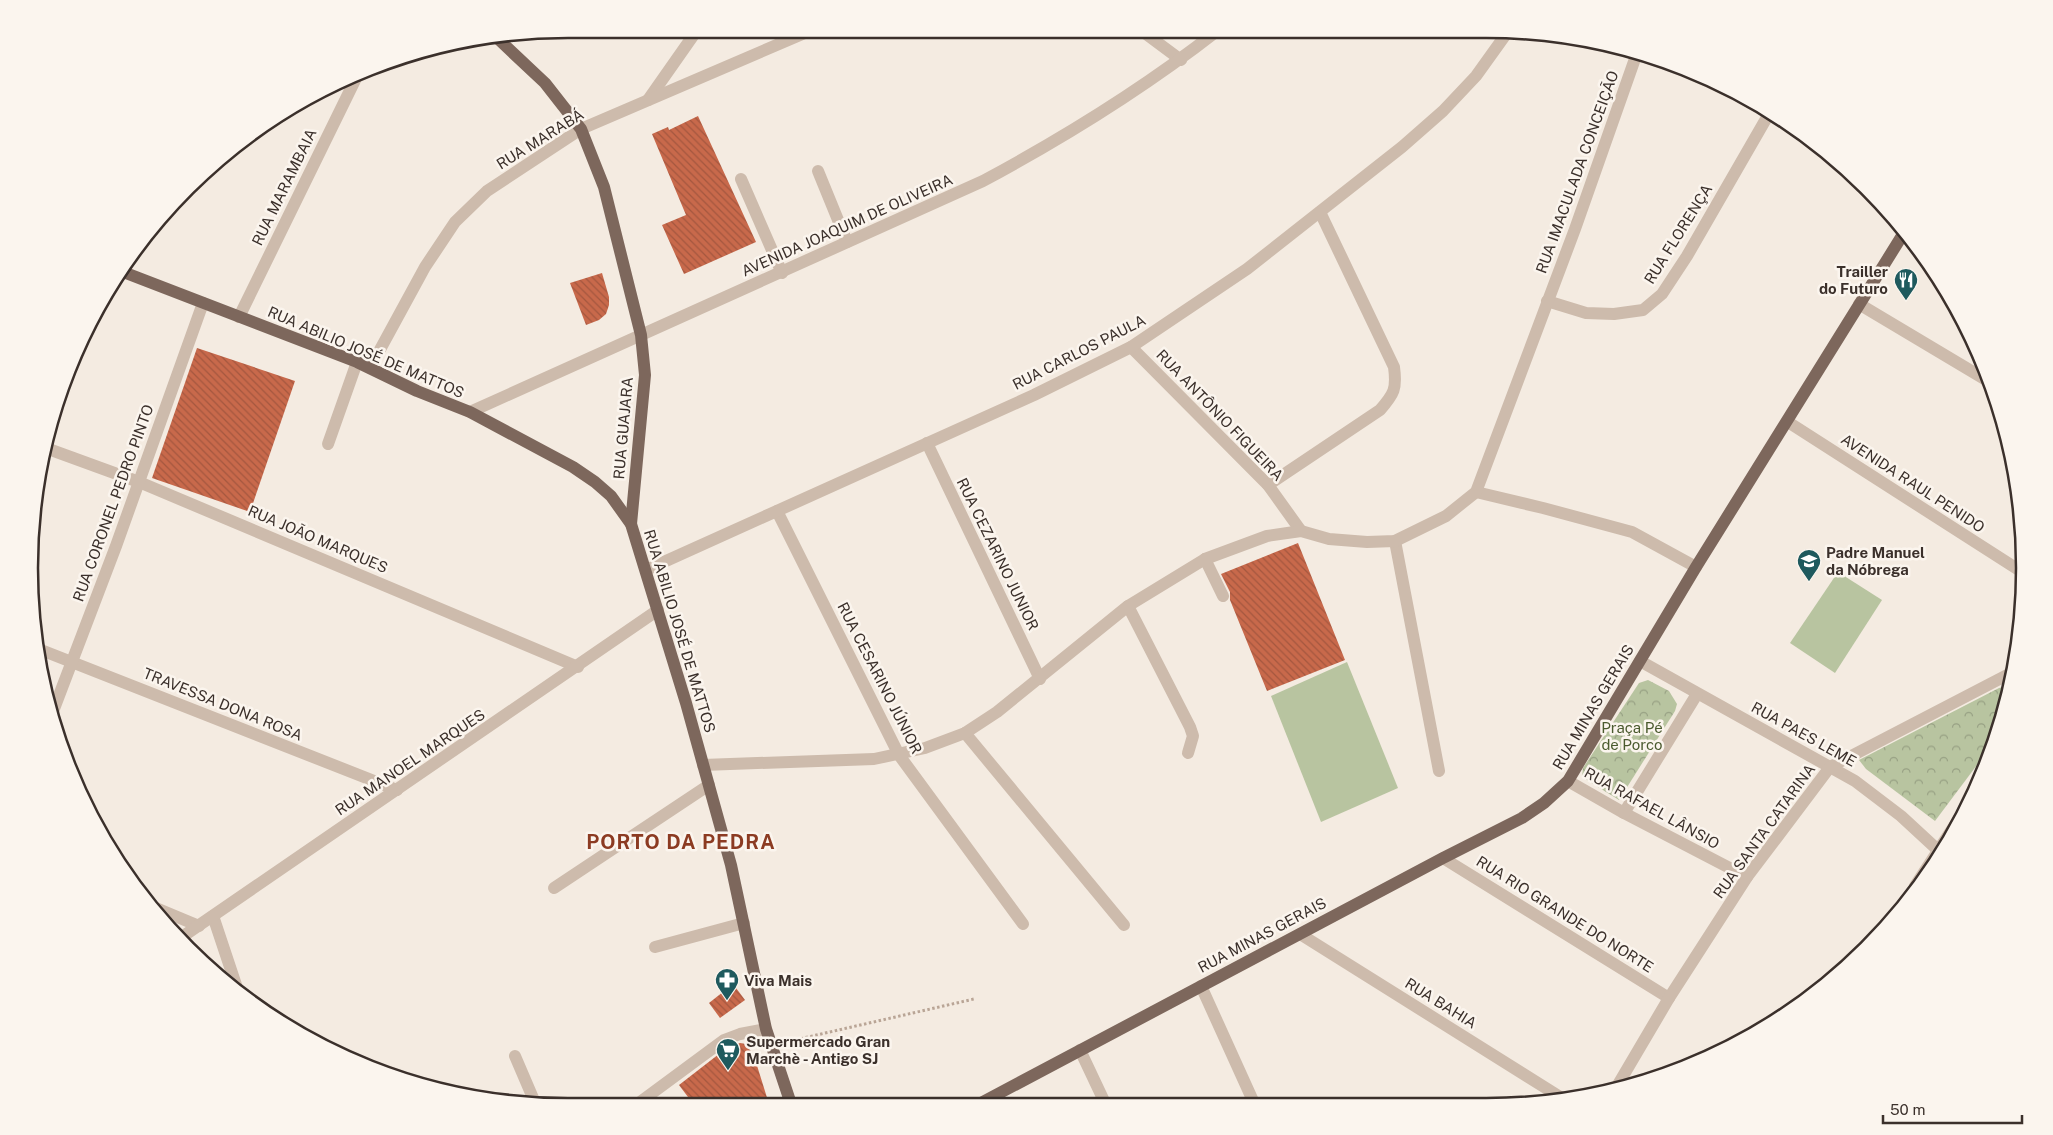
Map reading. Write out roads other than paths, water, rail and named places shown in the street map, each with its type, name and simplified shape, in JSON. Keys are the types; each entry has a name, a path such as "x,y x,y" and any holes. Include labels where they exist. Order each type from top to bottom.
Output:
{"main road":[{"name":"RUA GUAJARA","path":"501,42 545,83 581,129 604,187 641,335 645,375 630,524"},
{"name":"RUA MINAS GERAIS","path":"990,1098 1522,818 1544,803 1568,781 1696,567 1788,422 1900,238"},
{"name":"RUA ABILIO JOSÉ DE MATTOS","path":"127,273 357,362 417,391 470,412 573,467 611,496 630,524 658,610 731,865 766,1030 788,1098"}],"street":[{"path":"647,101 691,38"},
{"name":"RUA MARABÁ","path":"370,368 425,267 455,222 487,191 581,129 793,38"},
{"path":"1151,38 1181,60"},
{"name":"AVENIDA JOAQUIM DE OLIVEIRA","path":"470,412 983,181 1043,148 1181,60 1208,38"},
{"name":"RUA CARLOS PAULA","path":"646,570 1034,395 1132,347 1247,269 1402,147 1443,110 1476,76 1503,38"},
{"name":"RUA IMACULADA CONCEIÇÃO","path":"1476,492 1575,229 1635,60"},
{"name":"RUA MARAMBAIA","path":"239,317 354,83"},
{"name":"RUA FLORENÇA","path":"1547,302 1586,312 1614,314 1643,310 1662,294 1687,256 1766,118"},
{"path":"818,171 847,242"},
{"path":"741,179 782,273"},
{"path":"1268,485 1380,410 1392,396 1396,384 1394,367 1320,212"},
{"name":"RUA CORONEL PEDRO PINTO","path":"56,704 139,482 203,303"},
{"path":"1859,304 1979,376"},
{"name":"RUA ANTÔNIO FIGUEIRA","path":"1132,347 1268,485 1301,531"},
{"path":"328,444 357,362"},
{"name":"AVENIDA RAUL PENIDO","path":"1788,422 2016,568"},
{"name":"RUA CEZARINO JUNIOR","path":"927,443 1040,679"},
{"name":"RUA JOÃO MARQUES","path":"52,449 139,482 578,667"},
{"path":"703,765 874,759 925,748 965,733 997,712 1128,606 1206,559 1267,536 1301,531 1329,539 1367,542 1395,541 1446,516 1476,492 1632,532 1696,567"},
{"name":"RUA CESARINO JÚNIOR","path":"777,511 899,755 1023,924"},
{"path":"1395,541 1439,771"},
{"path":"1206,559 1223,596"},
{"path":"1128,606 1190,727 1193,736 1188,753"},
{"name":"RUA MANOEL MARQUES","path":"186,935 578,667 658,610"},
{"name":"TRAVESSA DONA ROSA","path":"45,651 398,790"},
{"name":"RUA PAES LEME","path":"1640,661 1855,781 1901,816 1935,847"},
{"name":"RUA SANTA CATARINA","path":"1621,1079 1669,998 1747,878 1830,767 2003,678"},
{"path":"1624,813 1697,694"},
{"path":"965,733 1124,925"},
{"name":"RUA RAFAEL LÂNSIO","path":"1568,781 1747,878"},
{"path":"554,888 709,785"},
{"name":"RUA RIO GRANDE DO NORTE","path":"1443,858 1669,998"},
{"path":"165,912 199,926"},
{"path":"213,916 234,979"},
{"path":"655,948 744,923"},
{"name":"RUA BAHIA","path":"1300,934 1554,1093"},
{"path":"1202,986 1252,1098"},
{"path":"645,1098 724,1040 740,1034 766,1030"},
{"path":"1080,1050 1103,1098"},
{"path":"515,1056 532,1096"}],"place":[{"name":"Trailler do Futuro","path":"1906,301"},
{"name":"Padre Manuel da Nóbrega","path":"1809,582"},
{"name":"Viva Mais","path":"727,1001"},
{"name":"Supermercado Gran Marchè - Antigo SJ","path":"728,1071"}],"district":[{"name":"PORTO DA PEDRA","path":"681,842"}],"park label":[{"name":"Praça Pé de Porco","path":"1632,736"}]}
